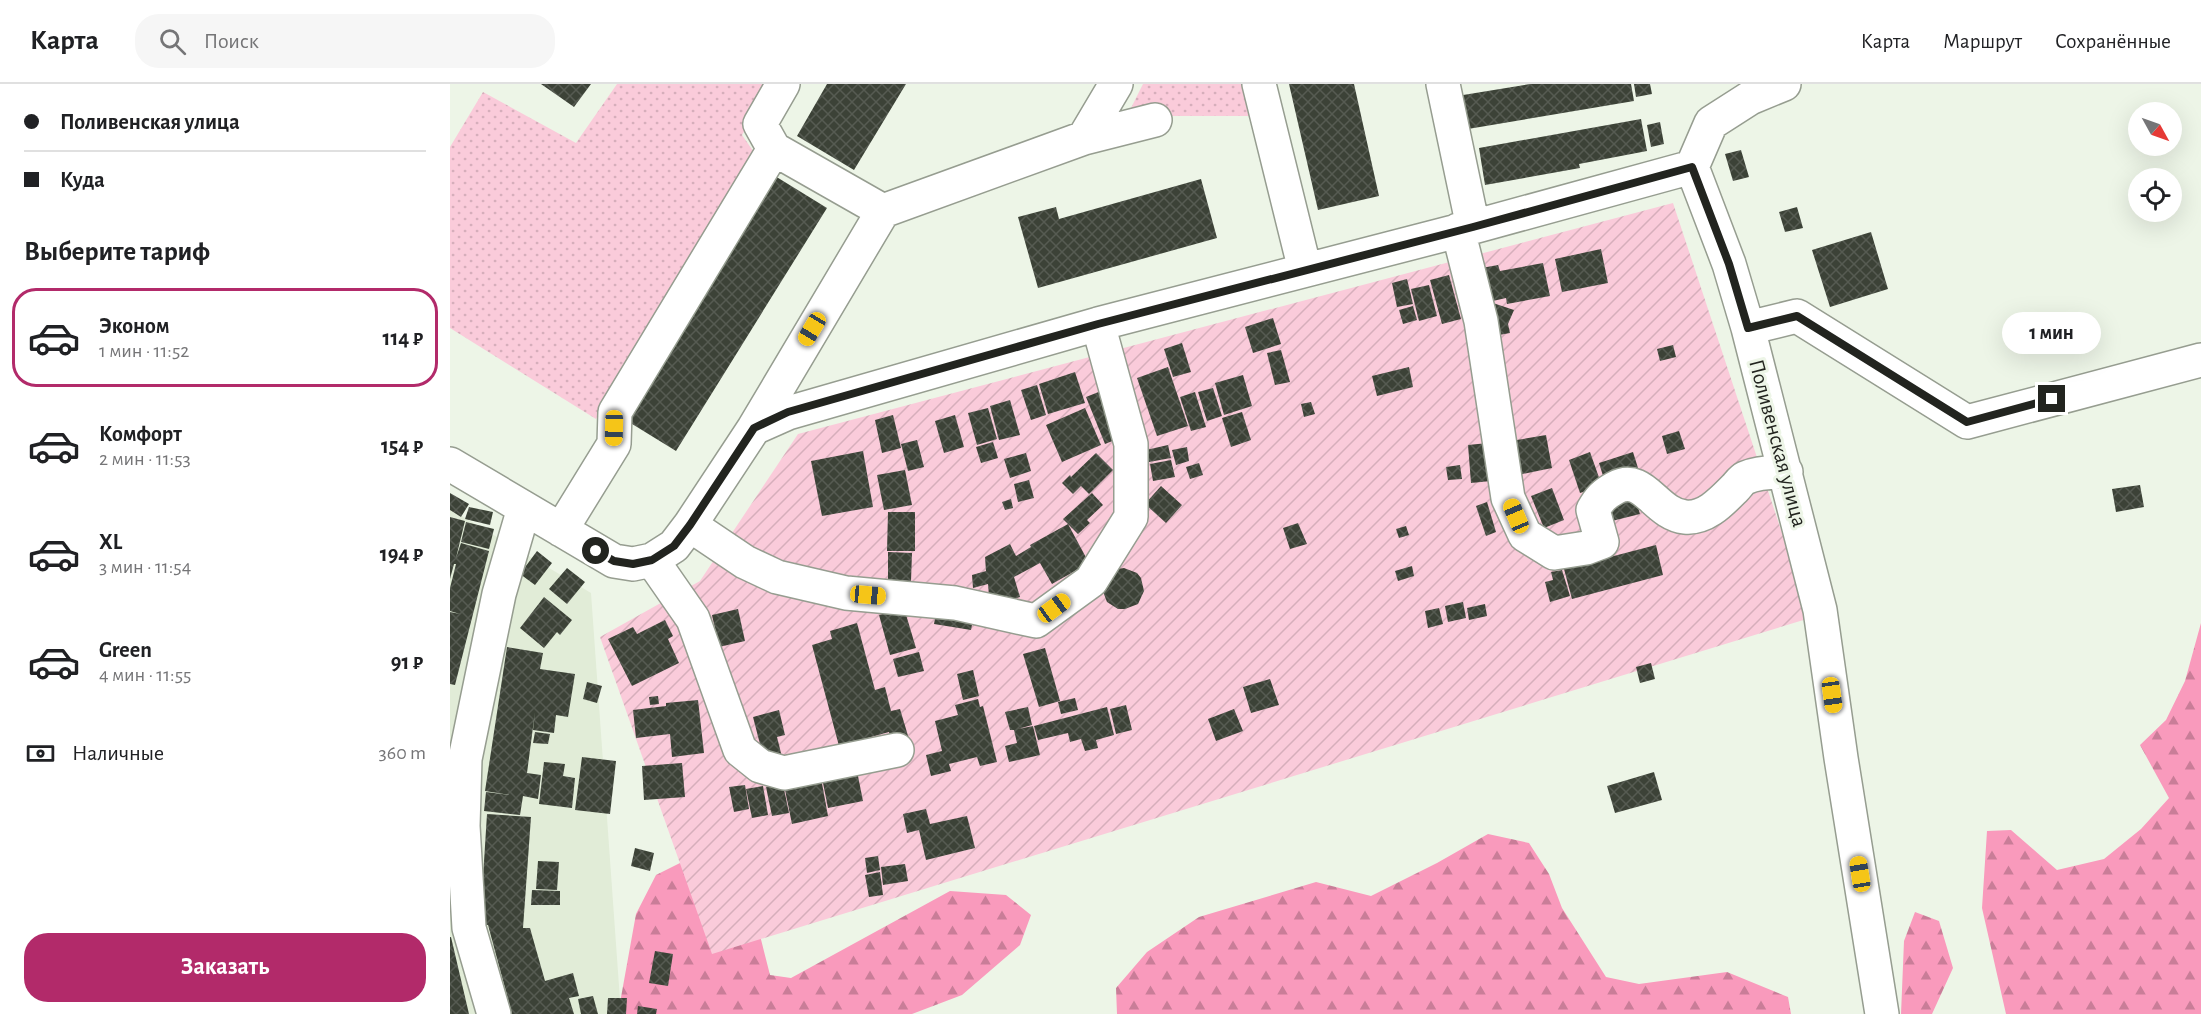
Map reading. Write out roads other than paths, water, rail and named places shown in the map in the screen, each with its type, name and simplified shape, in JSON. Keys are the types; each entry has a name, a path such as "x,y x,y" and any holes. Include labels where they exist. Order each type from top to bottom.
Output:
{"street":[{"path":"783,84 760,124 774,148 883,211"},
{"path":"1084,138 1116,84"},
{"path":"1259,84 1305,270"},
{"path":"1443,84 1508,498 1525,535 1554,553 1586,548 1602,542 1593,510 1601,496 1623,483 1639,486 1663,509 1684,517 1697,516 1714,508 1744,478 1772,472 1786,472"},
{"path":"754,428 788,412 1098,324 1466,229 1692,167 1711,123 1750,98 1784,84"},
{"path":"450,464 614,561 633,564 652,560 674,546 690,525 754,428 883,211 1084,138 1155,120"},
{"path":"561,530 614,444 615,412 774,148"},
{"name":"Поливенская улица","path":"1692,167 1729,264 1748,328 1820,610 1882,1014"},
{"path":"1748,328 1797,316 1967,422 2201,360"},
{"path":"690,525 745,562 777,577 846,593 955,603 1036,621 1091,581 1131,517 1131,444 1098,324"},
{"path":"494,1014 468,928 463,826 465,759 499,594 524,508"},
{"path":"652,560 693,619 740,750 760,766 784,773 897,750"}]}
